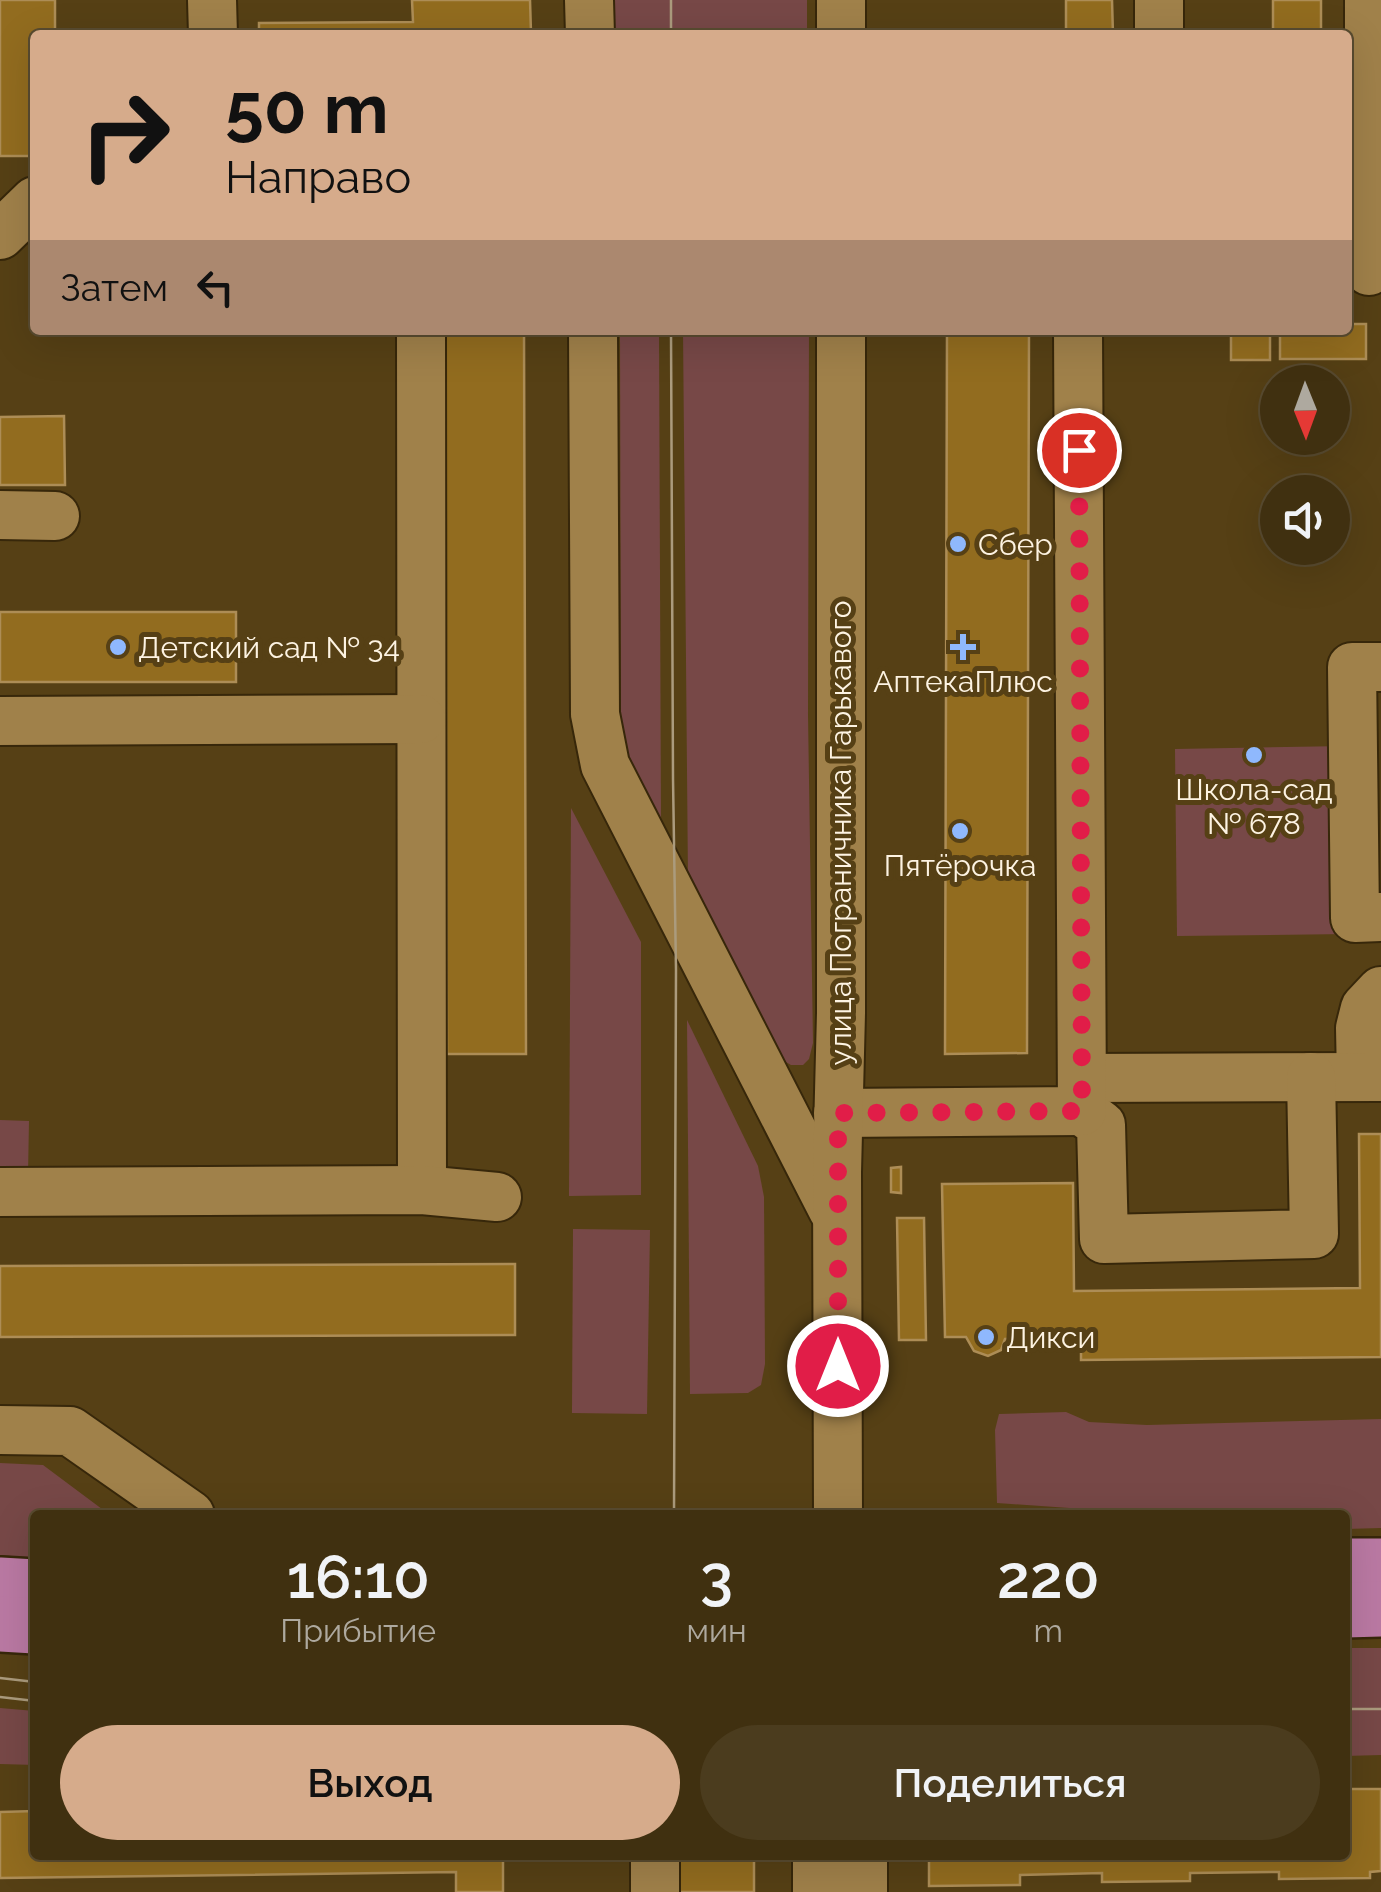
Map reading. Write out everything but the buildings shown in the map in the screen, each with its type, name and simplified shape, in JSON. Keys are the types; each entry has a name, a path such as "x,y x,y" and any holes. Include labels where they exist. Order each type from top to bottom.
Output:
{"main road":[{"path":"1350,1566 1381,1566"},
{"path":"0,1585 30,1587"},
{"path":"1350,1610 1381,1609"},
{"path":"0,1624 30,1626"}],"street":[{"path":"212,0 213,30"},
{"path":"589,0 590,30"},
{"path":"841,0 841,30"},
{"path":"1159,30 1160,0"},
{"path":"1366,271 1369,0"},
{"path":"0,235 30,206"},
{"path":"421,335 422,1190"},
{"path":"593,335 595,714 604,765 838,1218"},
{"name":"улица Пограничника Гарькавого","path":"838,1510 841,335"},
{"path":"1078,335 1082,1095 1101,1125 1104,1238 1314,1234 1312,1077"},
{"path":"0,515 55,516"},
{"path":"1381,667 1352,668 1352,687 1355,918 1381,918"},
{"path":"0,721 420,718"},
{"path":"838,1113 1312,1077 1371,1077 1360,1028 1365,1008 1381,991"},
{"path":"0,1192 422,1190 497,1197"},
{"path":"0,1430 70,1431 183,1510"},
{"path":"655,1860 655,1892"},
{"path":"817,1860 817,1892"},
{"path":"863,1860 863,1892"}],"shaded area":[{"path":"614,0 807,0 807,30 613,30"},
{"path":"620,335 659,335 661,821 632,771 621,729"},
{"path":"683,335 809,335 808,714 813,1043 803,1065 791,1065 779,1058 688,881"},
{"path":"1346,746 1348,934 1177,936 1175,749"},
{"path":"571,808 641,942 641,1195 569,1196"},
{"path":"687,1020 758,1166 764,1197 765,1364 761,1385 748,1393 690,1394"},
{"path":"0,1120 29,1121 28,1174 0,1173"},
{"path":"573,1229 650,1230 647,1414 572,1413"},
{"path":"1066,1412 1089,1422 1147,1425 1381,1419 1381,1528 1350,1529 1350,1510 1097,1510 997,1503 995,1430 999,1414"},
{"path":"0,1463 43,1465 103,1510 30,1510 30,1558 0,1555"},
{"path":"1350,1648 1381,1648 1381,1755 1350,1756"},
{"path":"0,1708 30,1711 30,1765 0,1764"}],"tram line":[{"path":"671,0 671,30"},
{"path":"671,335 676,970 674,1510"},
{"path":"0,1678 30,1681"},
{"path":"0,1697 30,1700"},
{"path":"1350,1709 1381,1709"}],"place":[{"name":"Сбер","path":"958,544"},
{"name":"Детский сад № 34","path":"118,647"},
{"name":"АптекаПлюс","path":"963,647"},
{"name":"Школа-сад № 678","path":"1254,755"},
{"name":"Пятёрочка","path":"960,831"},
{"name":"Дикси","path":"986,1337"}],"route":[{"path":"838,1366 838,1113 1082,1111 1079,450"}]}
